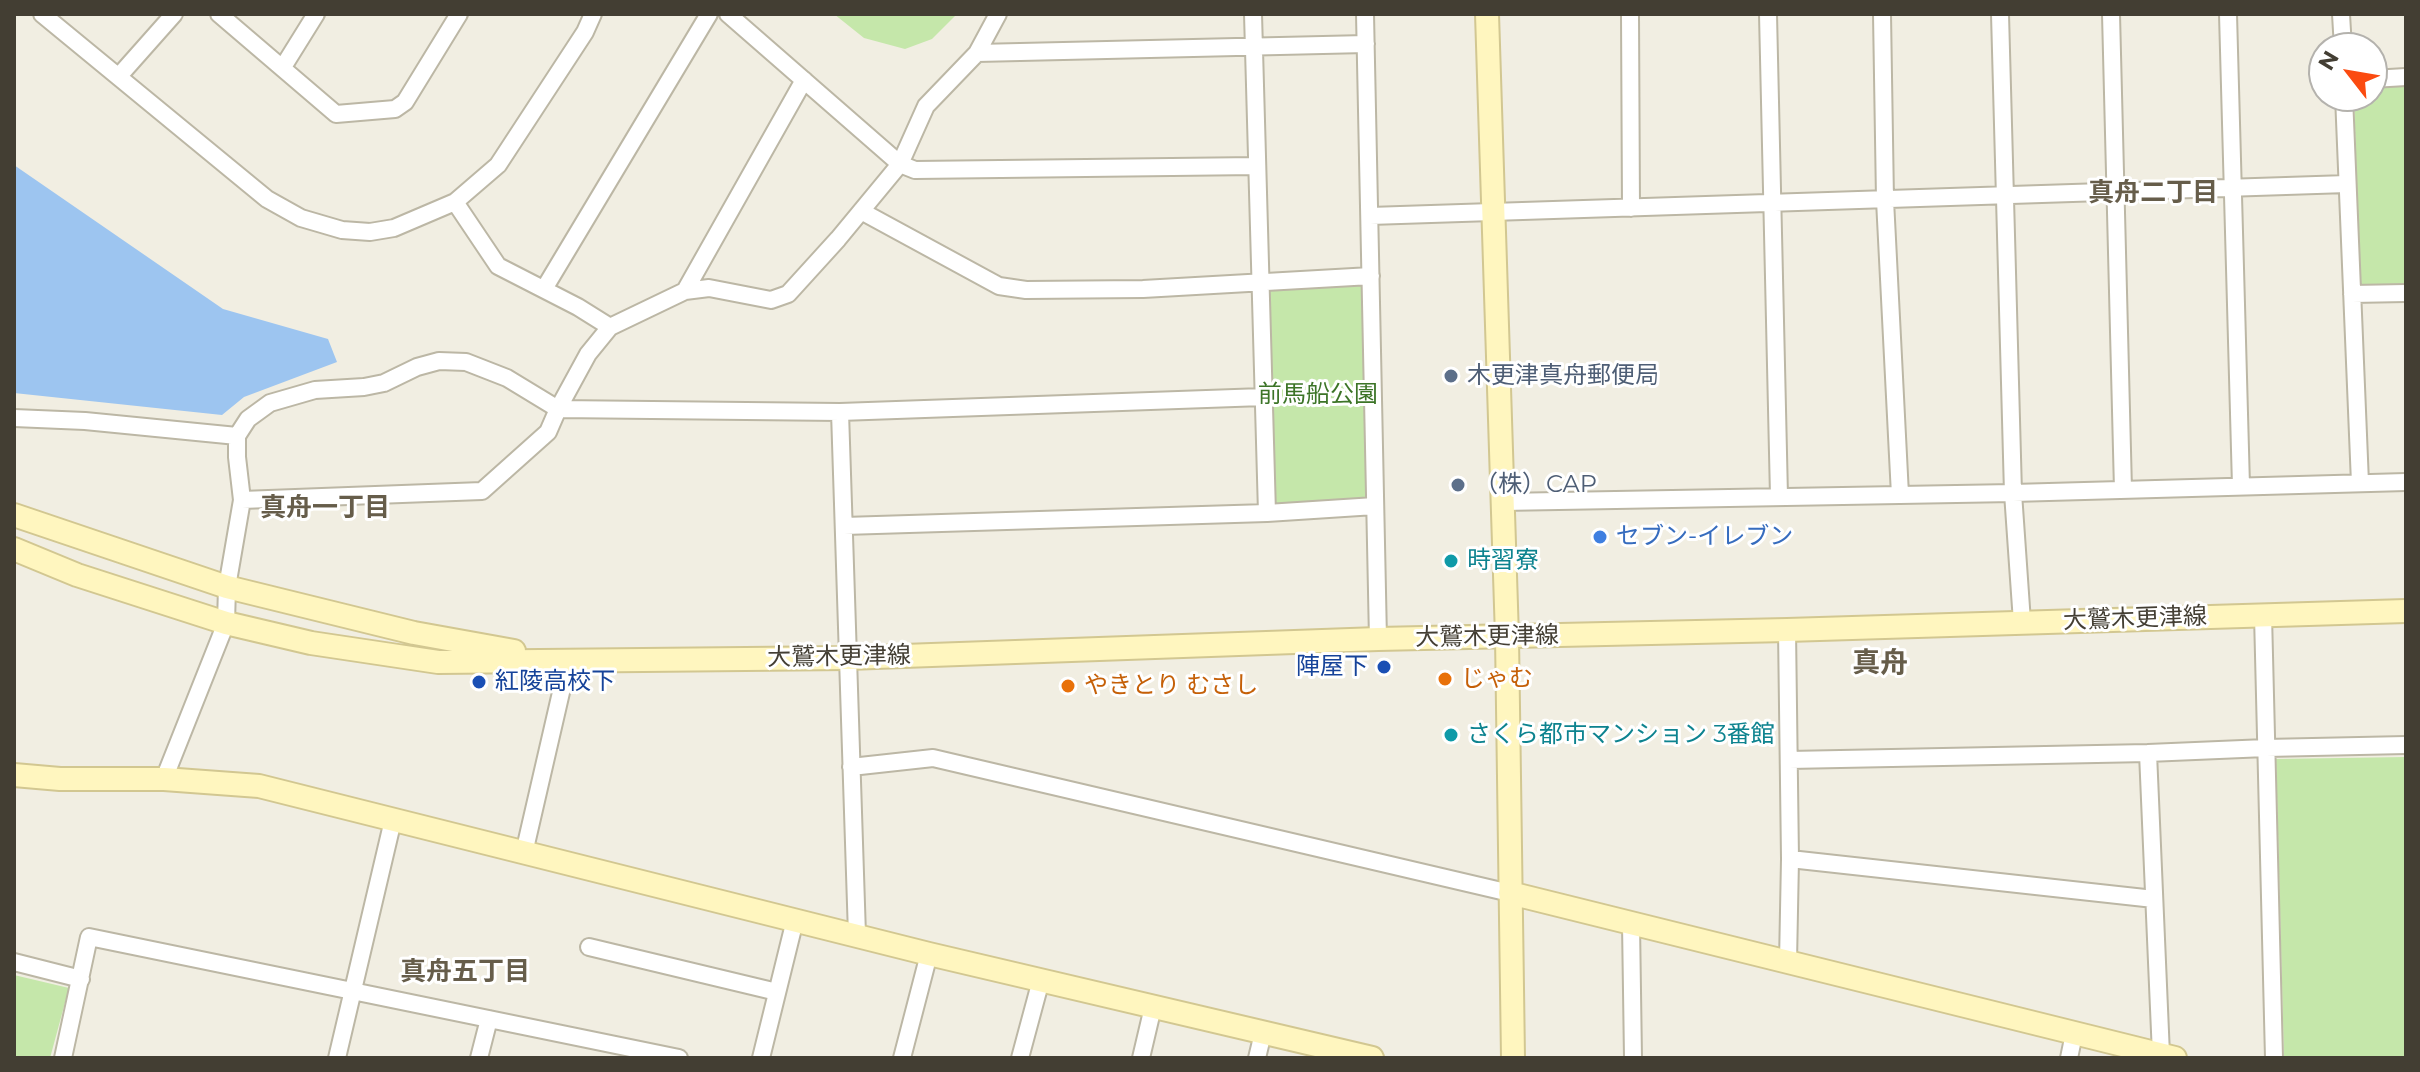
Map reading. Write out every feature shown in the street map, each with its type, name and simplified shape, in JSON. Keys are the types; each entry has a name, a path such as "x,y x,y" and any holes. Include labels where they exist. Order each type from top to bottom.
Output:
{"street":[{"path":"42,14 267,199 301,218 342,230 370,232 394,228 455,202 498,165 585,32 593,14"},
{"path":"119,76 174,14"},
{"path":"219,14 336,114 395,109 405,102 459,14"},
{"path":"283,67 316,14"},
{"path":"544,289 709,14"},
{"path":"728,14 900,164 915,170 1257,166"},
{"path":"242,500 482,491 548,432 588,354 610,327 685,291 709,288 771,300 788,294 900,164 926,106 977,53 998,14"},
{"path":"1253,14 1267,513"},
{"path":"1365,14 1378,639"},
{"path":"1487,14 1507,637 1513,1058"},
{"path":"1630,14 1631,208"},
{"path":"1768,14 1779,496"},
{"path":"1882,14 1885,200 1900,495"},
{"path":"2000,14 2013,493 2022,622"},
{"path":"2111,14 2123,490"},
{"path":"2228,14 2241,486"},
{"path":"977,53 1366,44"},
{"path":"685,291 804,80"},
{"path":"2345,112 2360,483"},
{"path":"1370,216 2347,184"},
{"path":"455,202 498,266 610,327"},
{"path":"861,211 999,286 1026,290 1143,289 1371,276"},
{"path":"2352,294 2406,293"},
{"path":"164,779 226,623 227,587 242,500 237,436 248,419 270,403 315,390 384,383 417,367 439,361 466,362 507,378 558,409 840,412 1263,397"},
{"path":"840,412 857,935"},
{"path":"14,418 85,421 237,436"},
{"path":"1502,502 2406,482"},
{"path":"844,526 1267,513 1375,506"},
{"path":"14,515 227,587 414,633 568,662"},
{"path":"14,549 77,575 226,623 311,643 438,662 568,662"},
{"name":"大鷲木更津線","path":"568,662 848,658 1378,639 2406,611"},
{"path":"2263,615 2274,1058"},
{"path":"1787,630 1788,962"},
{"path":"524,853 568,662"},
{"path":"1789,760 2406,745"},
{"path":"851,767 933,758 1510,893 2168,1056 2154,899 2148,753"},
{"path":"14,775 60,779 164,779 259,786 929,954 1372,1058"},
{"path":"337,1058 393,820"},
{"path":"1790,859 2154,899"},
{"path":"761,1058 795,920"},
{"path":"1631,924 1633,1058"},
{"path":"68,1055 89,937 489,1019 617,1052 679,1058"},
{"path":"589,947 777,992"},
{"path":"902,1058 929,954"},
{"path":"14,962 81,979"},
{"path":"1020,1058 1041,980"},
{"path":"1141,1058 1153,1007"},
{"path":"479,1058 489,1019"},
{"path":"1257,1058 1263,1033"},
{"path":"2069,1058 2074,1034"}],"green space":[{"path":"834,14 957,14 932,39 905,49 864,38"},
{"path":"2406,81 2406,285 2360,286 2355,112 2388,112 2388,83"},
{"name":"前馬船公園","path":"1366,283 1370,502 1270,508 1266,289"},
{"path":"2406,757 2406,1058 2284,1058 2276,759"},
{"path":"14,975 69,988 50,1058 14,1058"}],"water":[{"path":"14,165 223,309 328,339 337,362 244,397 222,415 14,393"}],"place":[{"name":"木更津真舟郵便局","path":"1451,376"},
{"name":"（株）CAP","path":"1458,485"},
{"name":"セブン-イレブン","path":"1600,537"},
{"name":"時習寮","path":"1451,561"},
{"name":"陣屋下","path":"1384,667"},
{"name":"じゃむ","path":"1445,679"},
{"name":"紅陵高校下","path":"479,682"},
{"name":"やきとり むさし","path":"1068,686"},
{"name":"さくら都市マンション 3番館","path":"1451,735"}],"district":[{"name":"真舟二丁目","path":"2153,193"},
{"name":"真舟一丁目","path":"325,508"},
{"name":"真舟","path":"1880,664"},
{"name":"真舟五丁目","path":"465,972"}]}
